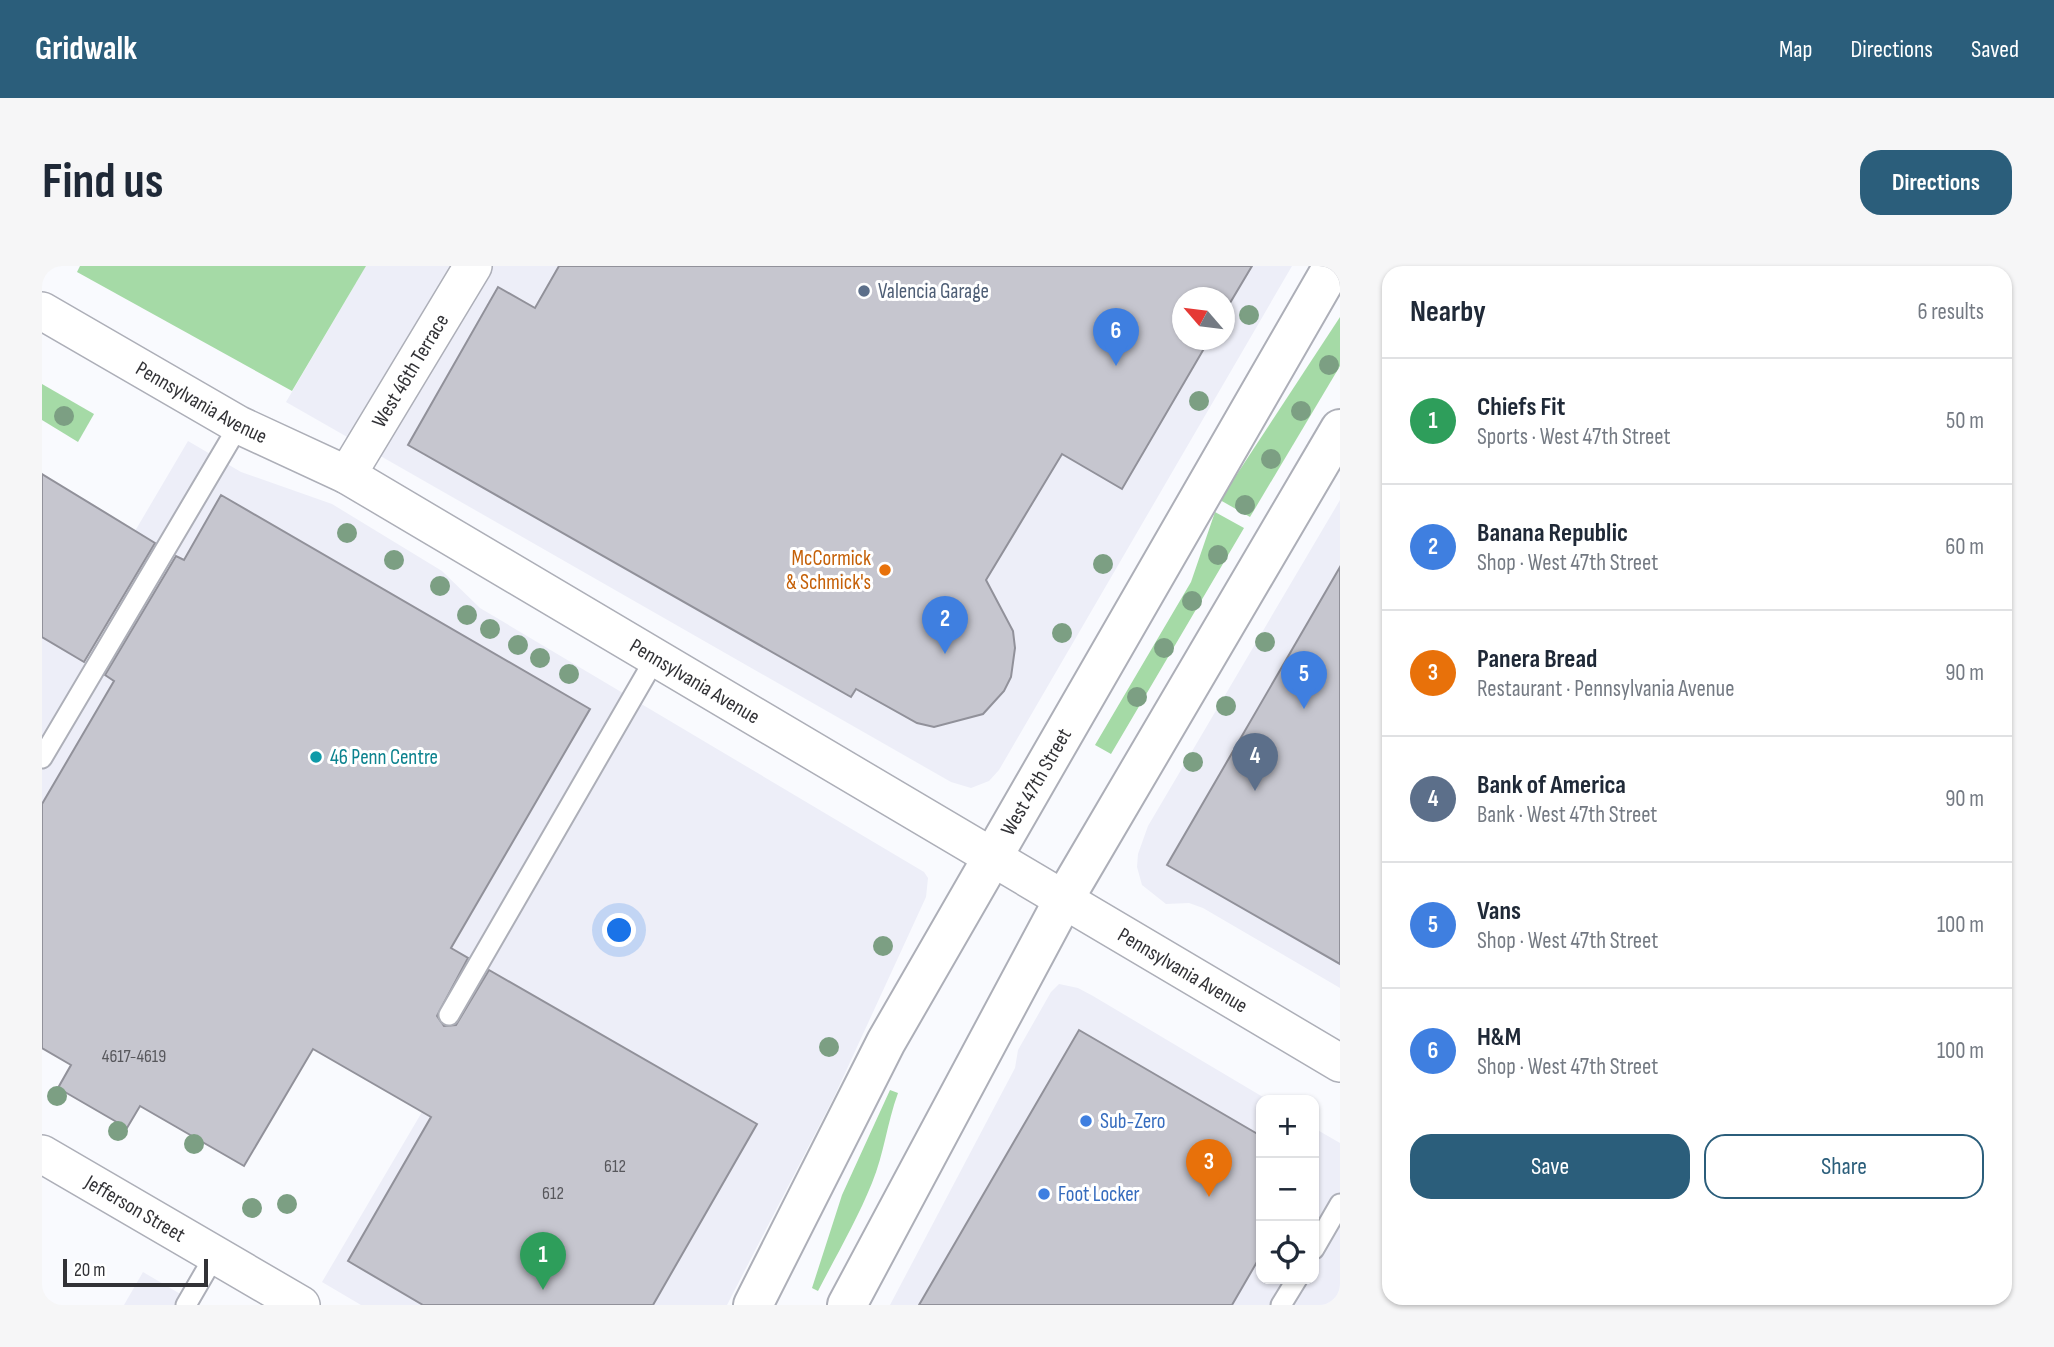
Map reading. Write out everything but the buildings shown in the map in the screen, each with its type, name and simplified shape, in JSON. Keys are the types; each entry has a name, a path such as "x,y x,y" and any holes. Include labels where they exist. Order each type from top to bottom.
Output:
{"main road":[{"name":"West 47th Street","path":"753,1305 886,1042 1333,266"},
{"path":"847,1305 1064,899 1340,429"}],"street":[{"name":"West 46th Terrace","path":"347,475 473,266"},
{"name":"Pennsylvania Avenue","path":"42,311 239,425 347,475 1340,1063"},
{"name":"Jefferson Street","path":"42,1154 301,1305"}],"lane":[{"path":"42,758 239,425"},
{"path":"449,1015 656,657"},
{"path":"1319,1240 1340,1203"},
{"path":"186,1305 215,1255"},
{"path":"1282,1305 1294,1284"}],"shaded area":[{"path":"366,266 1292,266 999,770 989,781 971,788 951,782 286,402"},
{"path":"188,441 241,472 332,504 442,571 480,608 924,872 928,878 926,897 834,1097 727,1305 361,1305 322,1282 422,1112 42,891 42,637 65,650"},
{"path":"1340,500 1340,988 1203,908 1189,903 1166,904 1142,885 1137,867 1138,854 1148,826"},
{"path":"1059,984 1078,988 1260,1095 1256,1095 1256,1284 1319,1284 1319,1131 1340,1143 1340,1305 890,1305 1015,1068 1018,1050 1051,992"},
{"path":"143,1272 199,1305 124,1305"}],"green space":[{"path":"80,266 366,266 292,391 77,272"},
{"path":"1340,317 1340,366 1250,517 1220,500"},
{"path":"42,384 94,414 78,442 42,420"},
{"path":"1215,512 1244,528 1111,754 1095,745 1191,582"},
{"path":"890,1090 898,1093 876,1172 860,1211 818,1291 812,1288 842,1195"}],"place":[{"name":"Valencia Garage","path":"864,291"},
{"name":"H&M","path":"1116,366"},
{"name":"McCormick & Schmick's","path":"885,570"},
{"name":"Banana Republic","path":"945,654"},
{"name":"Vans","path":"1304,709"},
{"name":"46 Penn Centre","path":"316,757"},
{"name":"Bank of America","path":"1255,791"},
{"name":"Sub-Zero","path":"1086,1121"},
{"name":"Foot Locker","path":"1044,1194"},
{"name":"Panera Bread","path":"1209,1197"},
{"name":"Chiefs Fit","path":"543,1290"}]}
